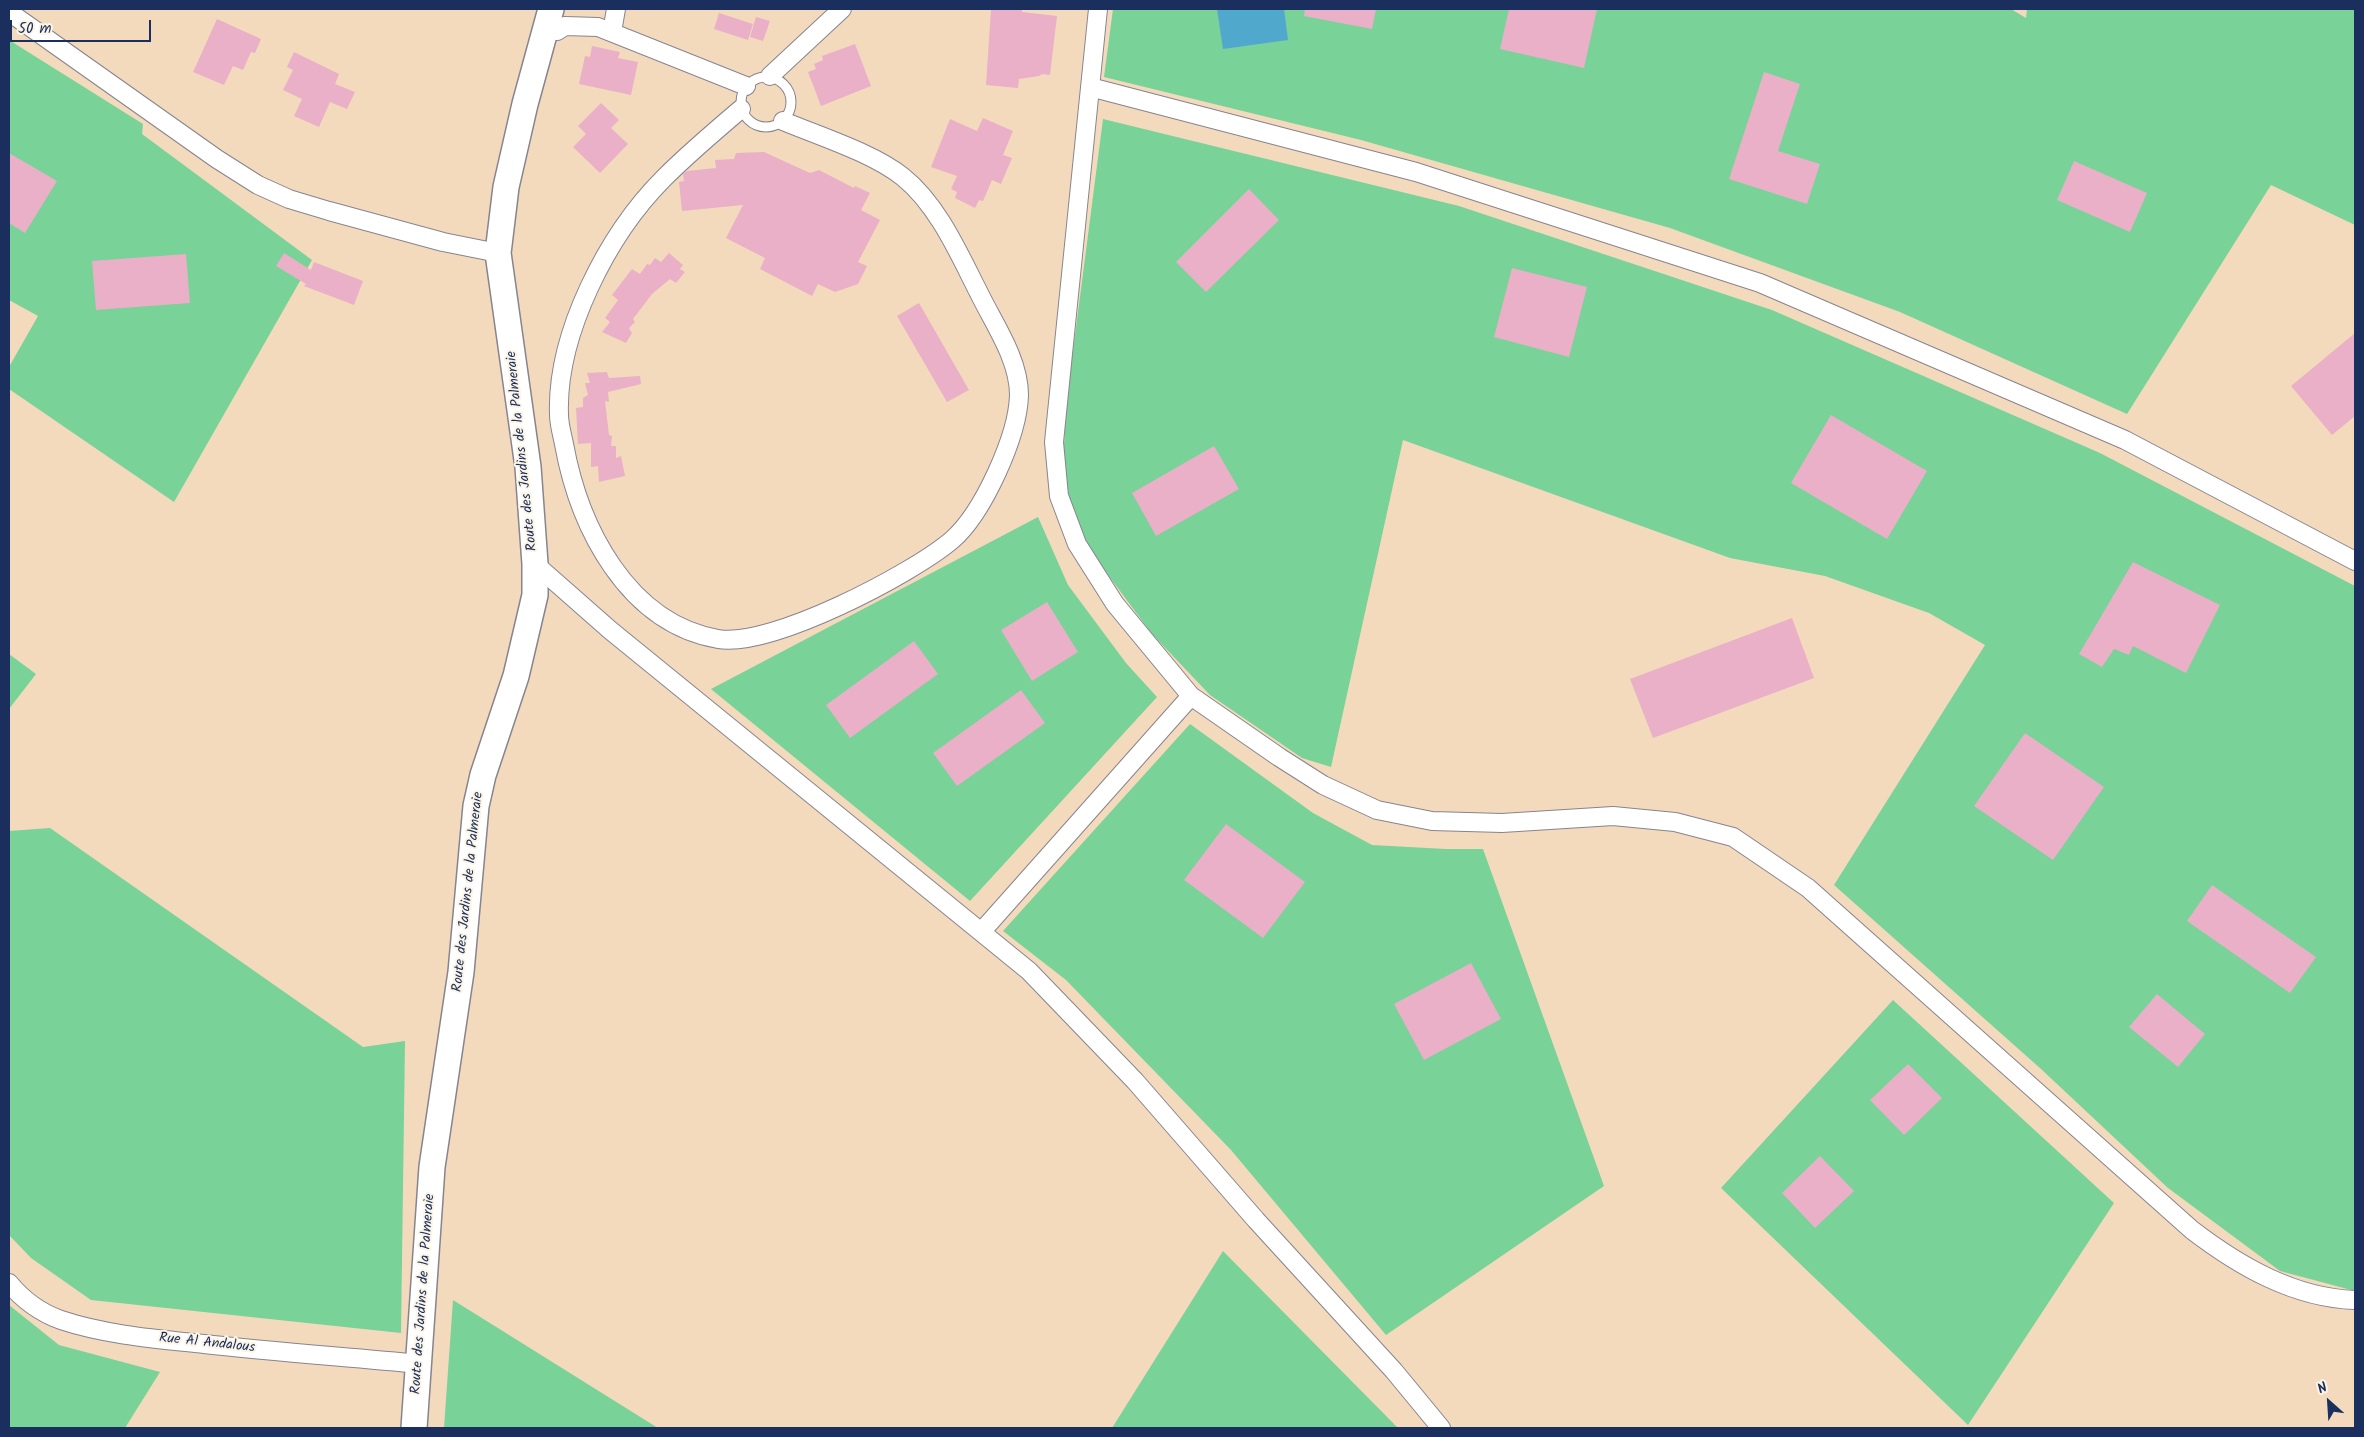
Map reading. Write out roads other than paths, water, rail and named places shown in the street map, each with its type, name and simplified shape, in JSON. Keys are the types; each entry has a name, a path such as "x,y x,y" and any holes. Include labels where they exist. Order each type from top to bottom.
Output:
{"street":[{"path":"612,32 616,9"},
{"path":"770,76 842,9"},
{"path":"1098,9 1054,442 1059,496 1077,544 1115,604 1191,696 1323,786 1377,810 1432,821 1485,823 1613,816 1675,822 1733,837 1808,888 2177,1217 2224,1255 2263,1277 2312,1293 2339,1299 2355,1300"},
{"path":"9,12 217,159 258,184 288,199 443,242 498,253"},
{"path":"549,19 558,31 566,26 598,27 746,86"},
{"name":"Route des Jardins de la Palmeraie","path":"414,1428 420,1364 432,1167 461,972 476,806 483,775 516,676 535,595 535,564 528,467 498,253 506,187 525,104 549,19"},
{"path":"1090,87 1416,172 1760,283 2125,440 2355,562"},
{"path":"741,109 662,180 627,224 597,270 570,332 561,377 559,416 569,470 580,503 597,544 613,567 638,597 667,620 693,633 723,640 781,630 833,610 903,573 954,539 979,505 1002,461 1013,432 1019,396 1013,362 944,227 920,193 902,176 874,160 783,122"},
{"path":"535,564 640,655 1029,971 1135,1081 1256,1220 1394,1371 1442,1428"},
{"path":"982,931 1191,696"},
{"name":"Rue Al Andalous","path":"9,1284 16,1292 37,1308 59,1319 83,1326 163,1340 420,1364"}],"lane":[{"path":"770,76 785,84 792,99 788,115 783,122 767,128 751,123 741,109 742,93 746,86 761,77 770,76"}],"water":[{"path":"1217,9 1284,9 1288,40 1223,49"}]}
